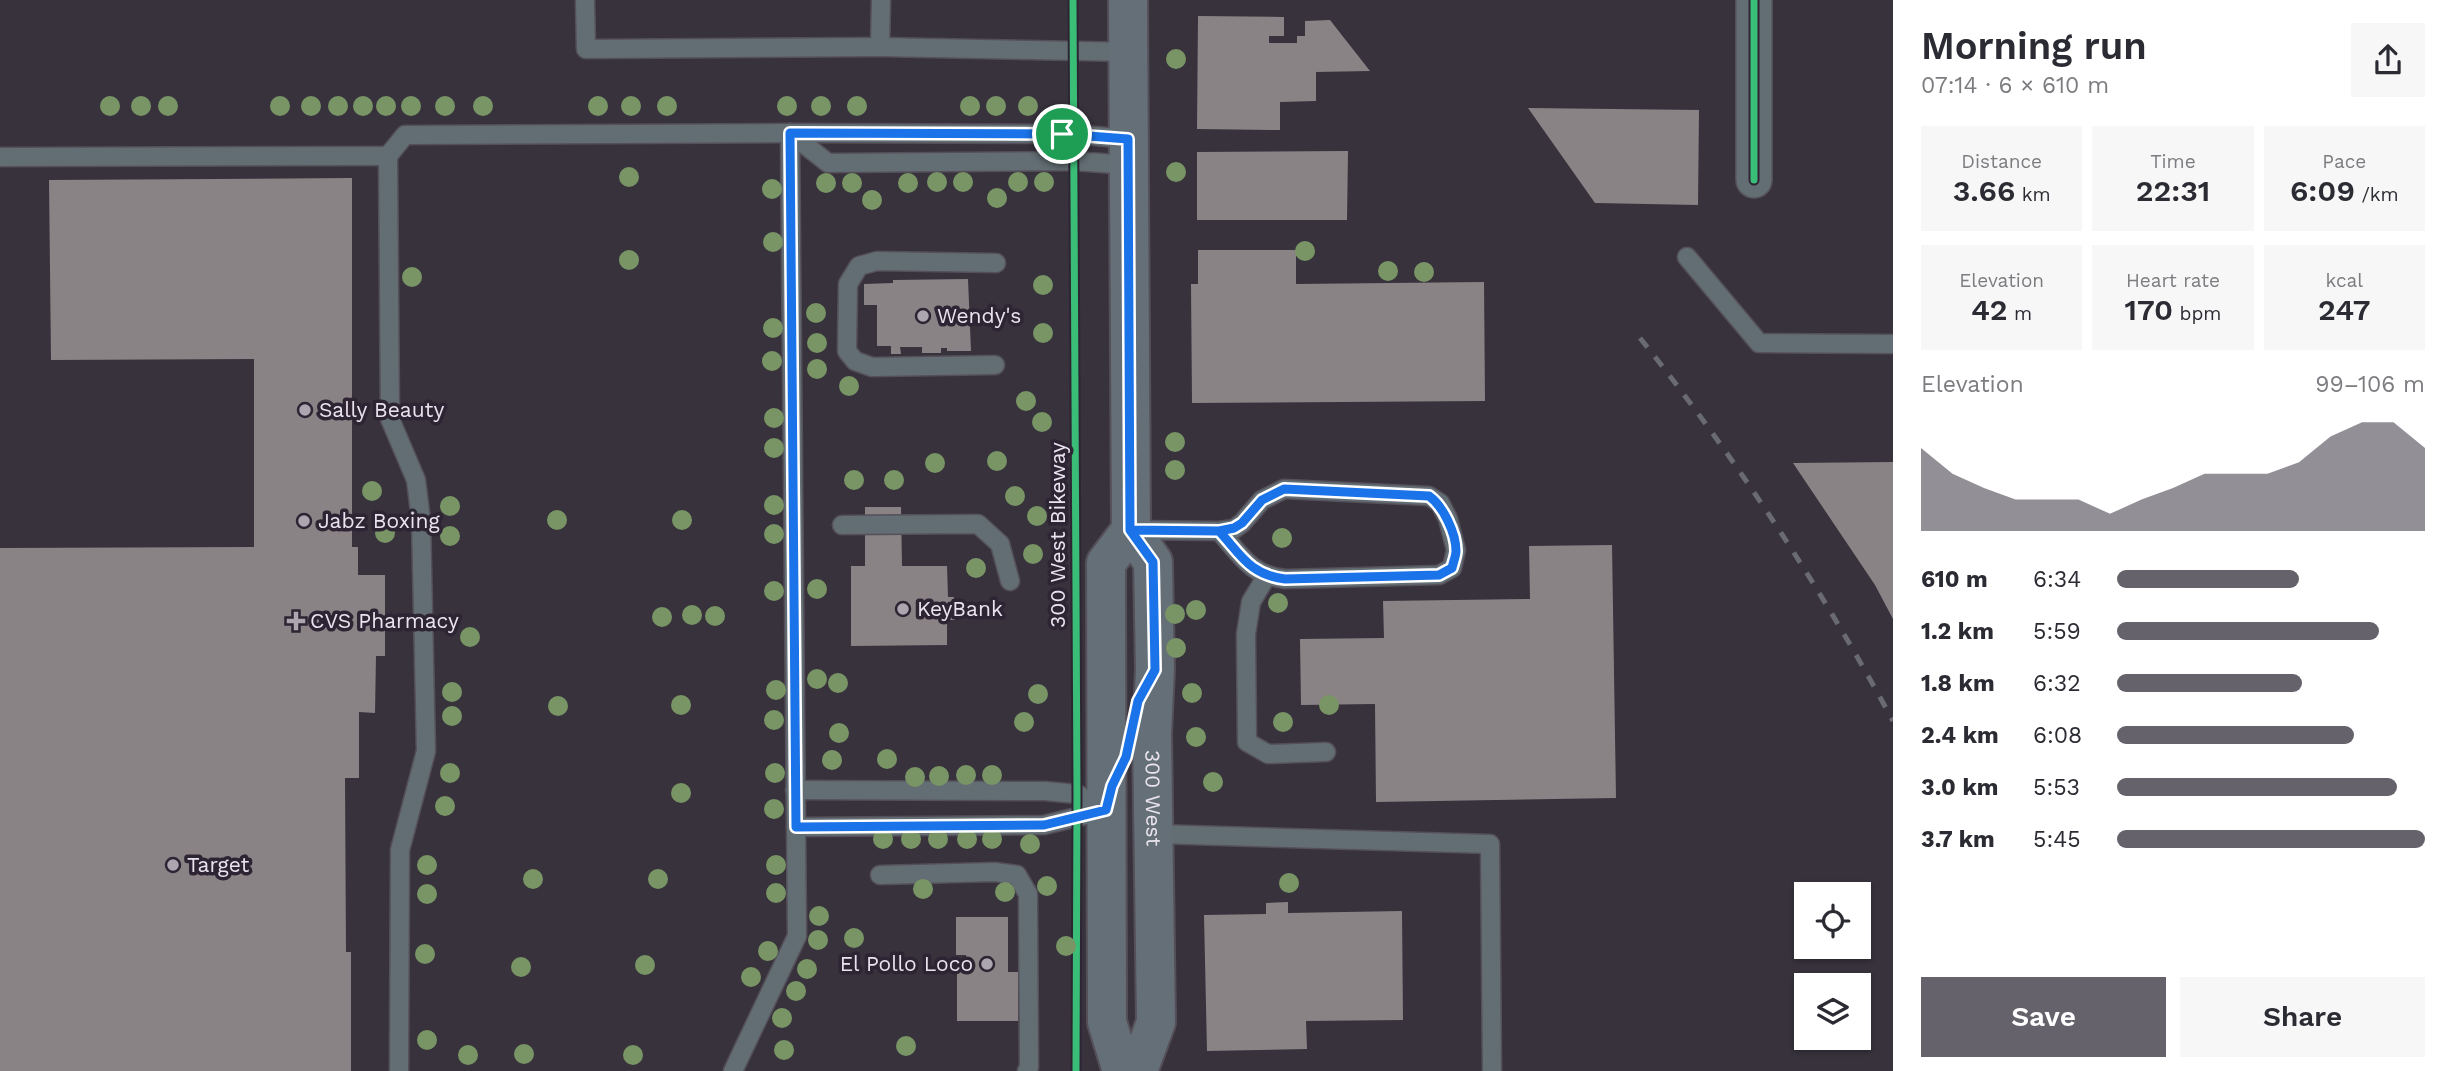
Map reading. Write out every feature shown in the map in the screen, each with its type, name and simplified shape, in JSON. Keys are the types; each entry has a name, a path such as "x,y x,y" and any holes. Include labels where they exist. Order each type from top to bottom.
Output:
{"main road":[{"path":"1122,1071 1107,1022 1106,563 1130,530 1128,0"},
{"name":"300 West","path":"1130,530 1153,562 1155,670 1152,733 1156,1022 1138,1071"},
{"path":"1129,1071 1130,891 1123,851 1106,810 1112,786 1126,757 1138,701 1155,670"}],"street":[{"path":"1754,0 1754,180"}],"lane":[{"path":"585,0 586,49 880,47 1129,52"},
{"path":"880,47 881,0"},
{"path":"790,133 828,163 1074,161 1128,152"},
{"path":"733,1071 797,936 790,133"},
{"path":"399,1071 400,850 426,751 426,714 421,520 416,480 390,419 388,156 405,135 1074,134 1128,152"},
{"path":"0,157 388,156"},
{"path":"1687,257 1759,344 1893,344"},
{"path":"995,365 872,367 855,361 848,351 848,284 859,266 877,261 996,263"},
{"path":"1130,530 1219,531 1234,528 1242,523 1262,500 1284,489 1429,496 1440,503 1448,519 1456,550 1452,568 1439,575 1285,579 1266,577 1251,566 1219,531"},
{"path":"842,525 978,524 1000,544 1010,581"},
{"path":"1266,577 1251,602 1246,634 1247,742 1268,754 1326,752"},
{"path":"796,790 1045,790 1077,794 1106,810"},
{"path":"796,827 1044,825 1106,810"},
{"path":"1155,834 1490,844 1492,1071"},
{"path":"880,875 995,872 1017,875 1028,894 1027,1071"}],"building":[{"path":"1198,16 1284,17 1284,36 1269,36 1269,43 1297,43 1297,36 1305,36 1305,21 1330,20 1370,71 1316,72 1316,101 1280,102 1280,130 1197,129"},
{"path":"1528,108 1699,110 1698,205 1595,203"},
{"path":"1348,151 1347,220 1197,220 1197,152"},
{"name":"Target","path":"352,178 352,547 358,547 358,575 385,575 385,656 376,656 375,713 359,712 359,778 345,778 346,952 351,952 351,1071 0,1071 0,548 254,547 254,359 51,360 49,180"},
{"path":"1198,250 1296,250 1296,284 1484,282 1485,401 1192,403 1191,284 1198,284"},
{"name":"Wendy's","path":"968,279 971,351 947,351 947,348 941,348 941,353 922,353 922,347 900,347 901,354 891,354 891,346 877,346 877,305 864,305 864,284 893,283 893,280"},
{"path":"1893,462 1893,619 1875,585 1793,463"},
{"name":"KeyBank","path":"865,507 901,507 902,566 947,566 948,597 954,597 955,620 947,620 947,645 851,646 851,566 865,566"},
{"path":"1612,545 1616,798 1376,802 1375,704 1301,705 1300,639 1384,638 1383,601 1530,599 1529,546"},
{"path":"1288,902 1288,913 1402,911 1403,1020 1306,1021 1307,1049 1207,1051 1204,915 1266,914 1266,903"},
{"name":"El Pollo Loco","path":"956,917 1008,917 1008,972 1018,972 1018,1021 957,1021 957,972 966,972 966,955 956,955"}],"railway":[{"path":"1640,338 1710,429 1775,524 1836,621 1893,721"}],"cycle path":[{"name":"300 West Bikeway","path":"1073,0 1076,1071"},
{"path":"1754,0 1754,180"}],"place":[{"name":"Wendy's","path":"923,316"},
{"name":"Sally Beauty","path":"305,410"},
{"name":"Jabz Boxing","path":"304,521"},
{"name":"KeyBank","path":"903,609"},
{"name":"CVS Pharmacy","path":"296,621"},
{"name":"Target","path":"173,865"},
{"name":"El Pollo Loco","path":"987,964"}],"route":[{"path":"1062,134 790,133 796,827 1044,825 1058,824 1106,810 1112,786 1126,757 1138,701 1155,670 1153,562 1130,530 1219,531 1234,528 1242,523 1262,500 1284,489 1429,496 1440,503 1448,519 1456,550 1452,568 1439,575 1285,579 1266,577 1251,566 1219,531 1177,531 1130,530 1128,139 1062,134"}]}
